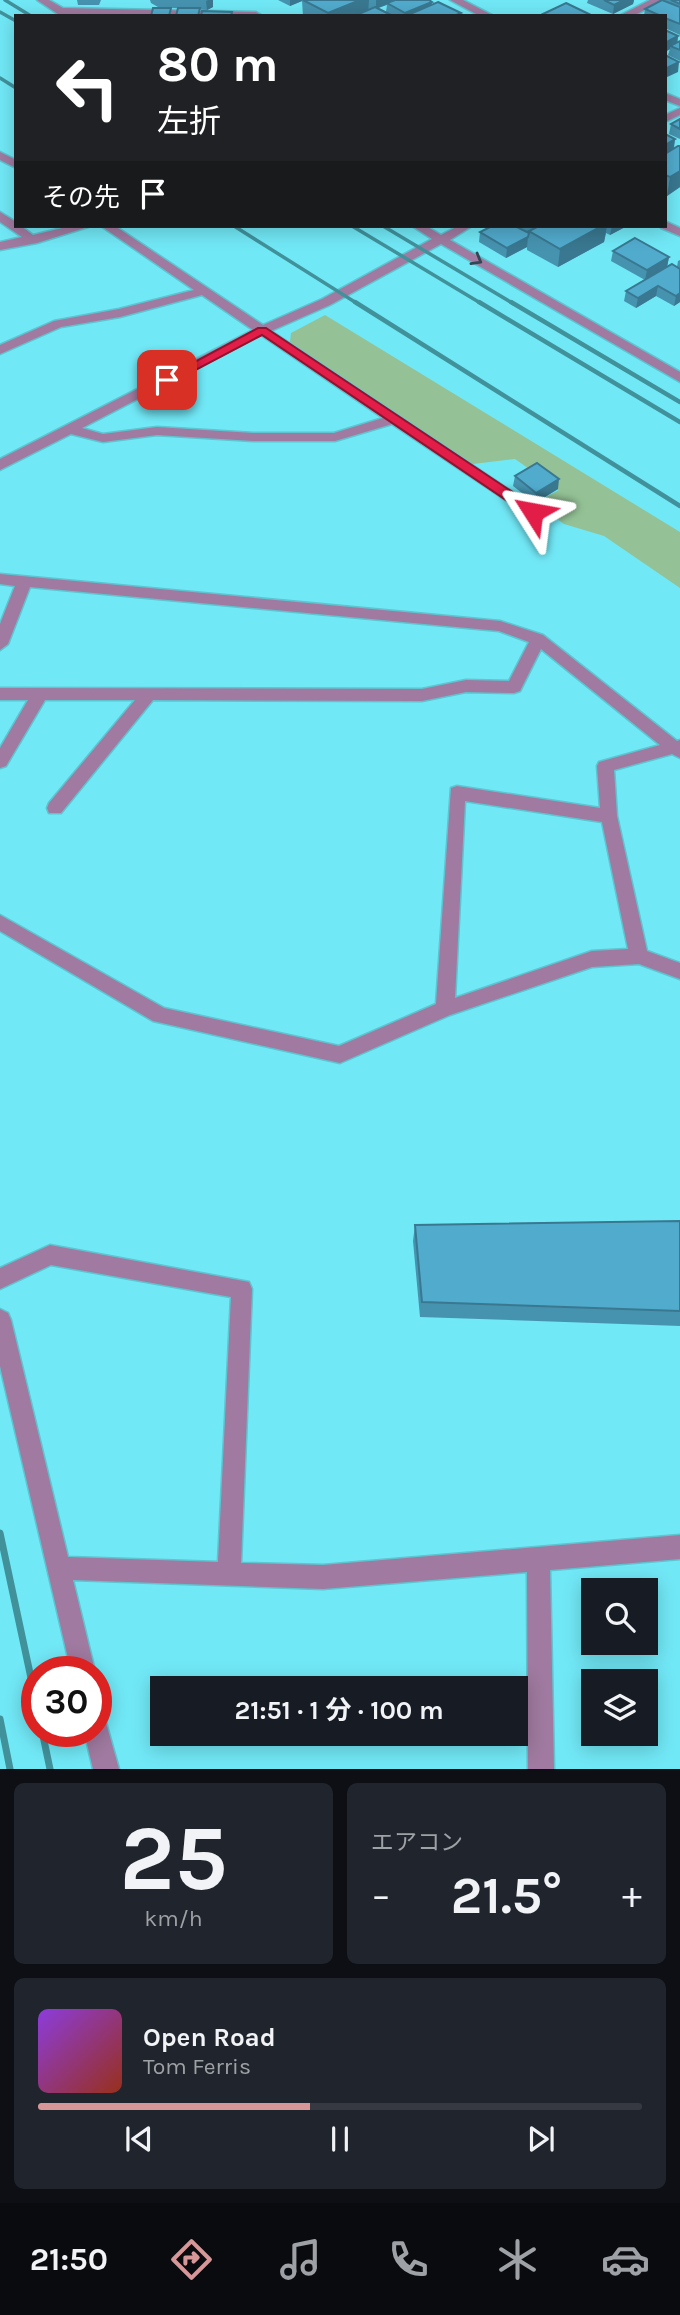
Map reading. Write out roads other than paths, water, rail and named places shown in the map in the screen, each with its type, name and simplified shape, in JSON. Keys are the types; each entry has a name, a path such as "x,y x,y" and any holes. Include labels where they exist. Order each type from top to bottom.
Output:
{"street":[{"path":"42,0 64,13 160,14"},
{"path":"226,0 255,14"},
{"path":"455,0 485,14"},
{"path":"628,14 657,0"},
{"path":"16,228 33,240"},
{"path":"0,246 78,228"},
{"path":"110,228 533,512"},
{"path":"422,228 680,379"},
{"path":"0,465 262,330 326,302 462,228"},
{"path":"0,350 58,324 120,313 204,291"},
{"path":"72,430 103,438 157,431 253,438 335,437 394,419"},
{"path":"0,579 500,626 538,639 678,749"},
{"path":"0,643 24,582"},
{"path":"0,694 422,695 466,686 514,687 538,639"},
{"path":"0,762 40,694"},
{"path":"55,808 148,695"},
{"path":"639,956 609,816 606,766 678,749"},
{"path":"445,1009 457,793 609,816"},
{"path":"0,922 160,1015 340,1055 445,1009 592,959 639,956 680,971"},
{"path":"0,1279 50,1255 242,1289 229,1574"},
{"path":"0,1320 79,1656"},
{"path":"58,1569 323,1577 680,1547"},
{"path":"538,1557 541,1769"},
{"path":"101,1747 106,1769"}],"railway":[{"path":"5,0 28,14"},
{"path":"0,12 14,20"},
{"path":"0,78 14,87"},
{"path":"237,228 358,304"},
{"path":"355,228 482,304"},
{"path":"386,228 514,304"},
{"path":"355,302 680,506"},
{"path":"479,302 680,422"},
{"path":"511,302 680,402"},
{"path":"0,1533 26,1656"},
{"path":"0,1719 10,1769"},
{"path":"45,1747 50,1769"}]}
